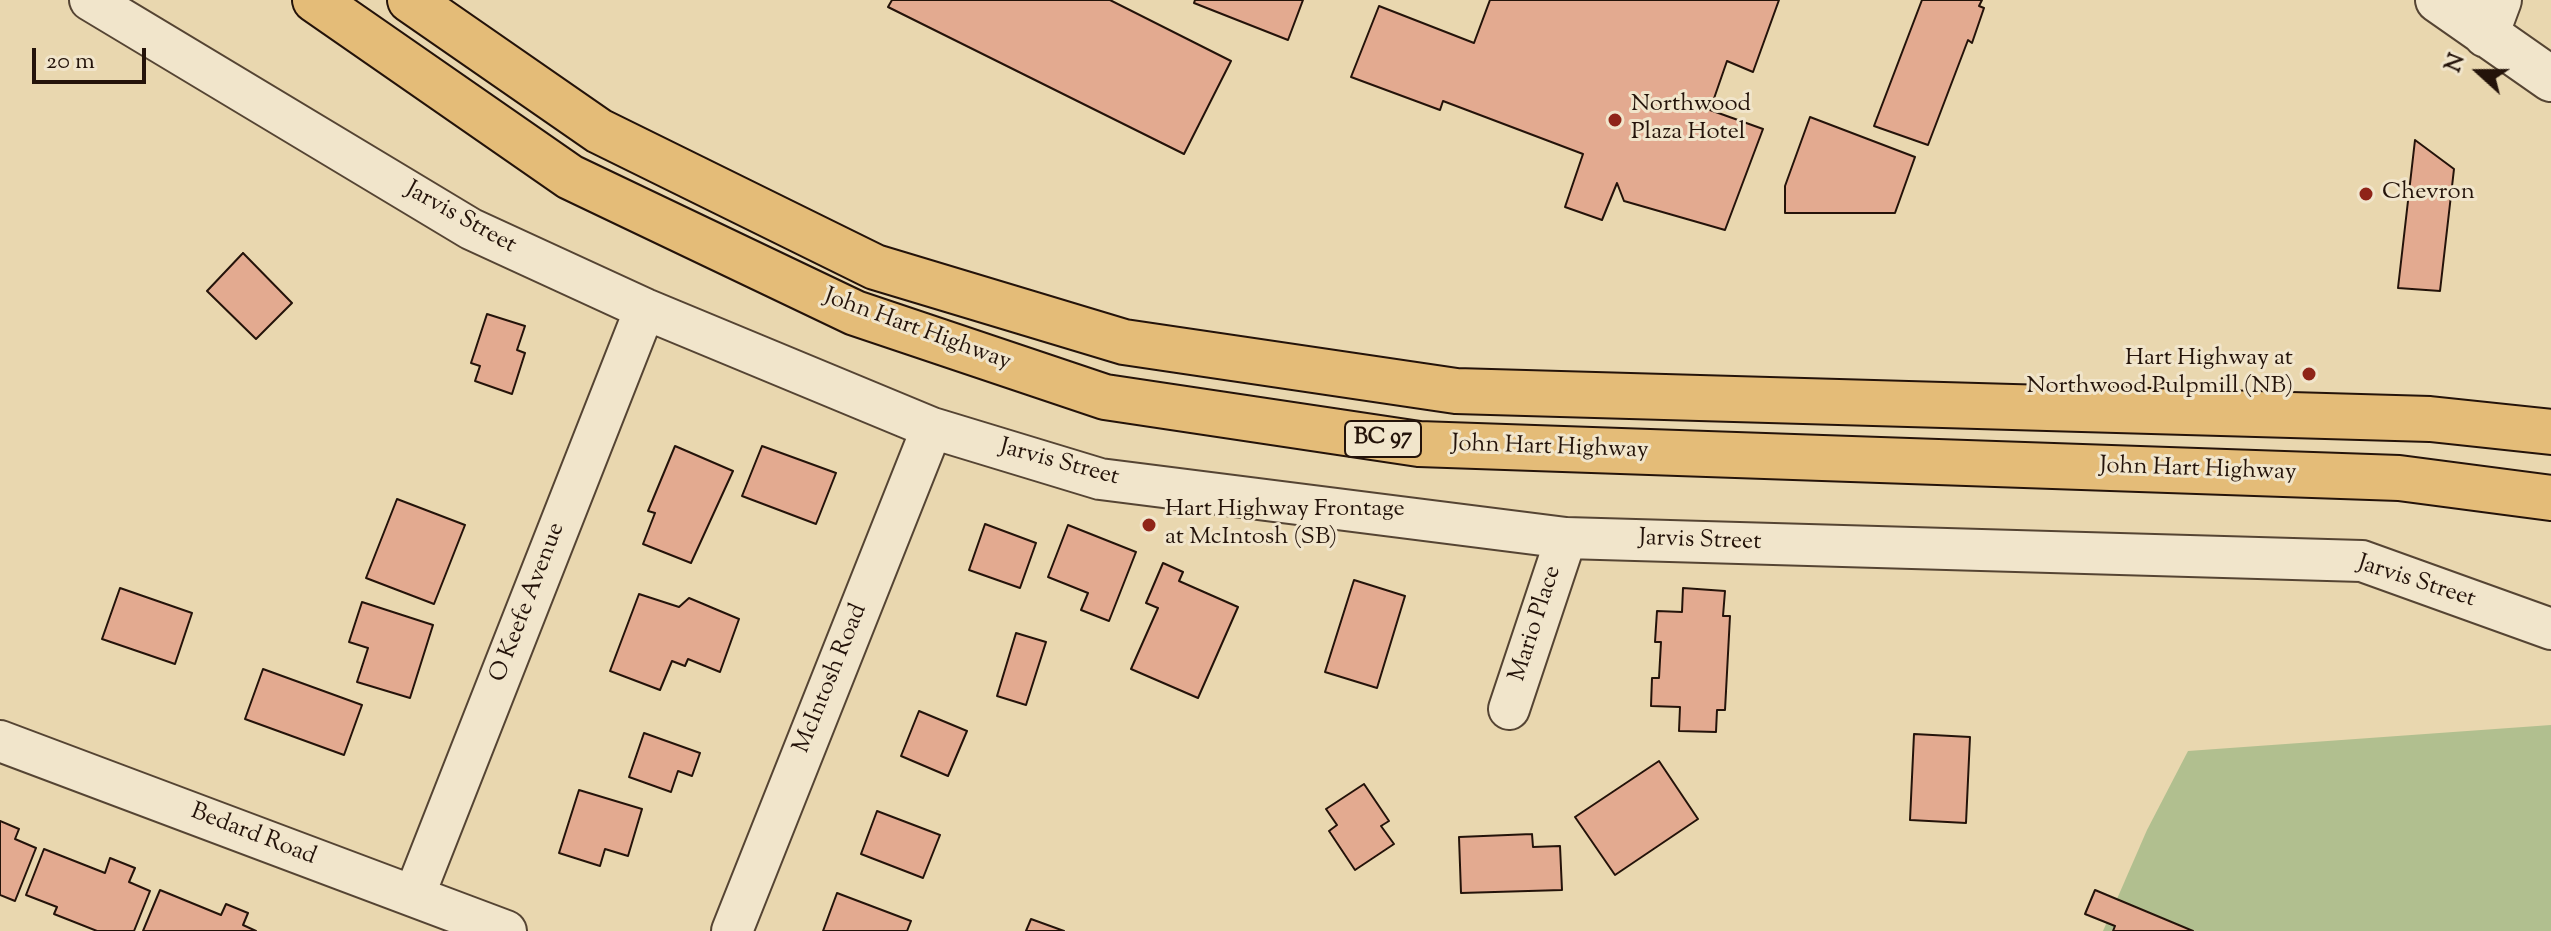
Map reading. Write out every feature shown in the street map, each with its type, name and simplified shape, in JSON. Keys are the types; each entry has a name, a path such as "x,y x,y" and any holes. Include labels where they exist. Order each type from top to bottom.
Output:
{"highway":[{"name":"John Hart Highway","path":"315,0 570,177 855,313 1105,397 1419,444 2399,478 2551,498"},
{"name":"John Hart Highway","path":"410,0 599,131 875,267 1124,342 1456,391 2430,419 2551,432"}],"street":[{"name":"Jarvis Street","path":"90,0 471,229 645,309 932,428 1100,479 1566,538 2362,561 2551,629"},
{"path":"2438,0 2492,17 2551,79"},
{"name":"O Keefe Avenue","path":"414,896 645,309"},
{"name":"McIntosh Road","path":"732,931 932,428"},
{"name":"Mario Place","path":"1509,709 1566,538"},
{"name":"Bedard Road","path":"0,741 506,931"}],"green space":[{"path":"2551,725 2551,931 2103,931 2147,830 2188,751"}],"building":[{"path":"892,0 1110,0 1231,61 1184,154 888,7"},
{"path":"1195,0 1303,0 1288,40 1194,3"},
{"name":"Northwood Plaza Hotel","path":"1490,0 1779,0 1753,72 1727,61 1710,110 1763,129 1725,230 1624,201 1617,183 1602,220 1565,207 1583,154 1443,101 1440,110 1351,77 1379,6 1474,43"},
{"path":"1922,0 1982,0 1979,6 1984,8 1972,43 1968,40 1928,145 1874,126"},
{"path":"1810,117 1915,157 1895,213 1785,213 1785,186"},
{"path":"2415,140 2454,169 2440,291 2398,288"},
{"path":"243,253 292,303 256,339 207,291"},
{"path":"487,314 525,326 517,350 525,353 512,394 475,381 480,366 471,363"},
{"path":"675,446 733,471 691,563 643,544 655,513 648,511"},
{"path":"762,446 836,473 816,524 742,496"},
{"path":"397,499 465,525 434,604 366,578"},
{"path":"985,524 1036,543 1020,588 969,570"},
{"path":"1068,525 1136,552 1109,621 1081,610 1088,593 1048,577"},
{"path":"1163,563 1183,572 1179,581 1238,607 1198,698 1131,669 1158,608 1146,603"},
{"path":"1354,580 1405,596 1377,688 1325,672"},
{"path":"120,588 192,613 175,664 102,639"},
{"path":"1683,588 1725,591 1723,616 1730,616 1725,710 1717,710 1716,732 1679,731 1680,707 1651,706 1652,678 1659,678 1661,642 1655,642 1657,611 1682,612"},
{"path":"639,594 679,607 689,598 739,619 720,672 688,659 685,666 672,661 660,690 610,671"},
{"path":"362,602 433,625 410,698 357,682 368,648 349,642"},
{"path":"1016,633 1046,642 1026,705 997,696"},
{"path":"263,669 362,705 344,755 245,719"},
{"path":"919,711 967,731 948,776 901,756"},
{"path":"644,733 700,753 692,776 678,771 671,792 629,777"},
{"path":"1914,734 1970,737 1966,823 1910,820"},
{"path":"1659,761 1698,819 1615,875 1575,817"},
{"path":"1364,784 1389,821 1381,826 1394,844 1355,870 1329,831 1337,825 1326,809"},
{"path":"579,790 642,809 628,856 605,849 600,866 559,853"},
{"path":"877,811 940,835 923,878 861,854"},
{"path":"0,821 19,829 15,839 36,848 15,901 0,895"},
{"path":"1532,834 1533,847 1560,846 1562,890 1461,893 1459,837"},
{"path":"44,849 105,873 110,858 135,868 129,882 150,891 134,931 97,931 54,914 57,907 26,895"},
{"path":"160,890 221,915 226,904 248,913 243,925 256,931 143,931"},
{"path":"2095,890 2193,931 2113,931 2115,926 2085,914"},
{"path":"837,893 911,921 907,931 823,931"},
{"path":"1031,919 1064,931 1026,931"}],"place":[{"name":"Northwood Plaza Hotel","path":"1615,120"},
{"name":"Chevron","path":"2366,194"},
{"name":"Hart Highway at Northwood Pulpmill (NB)","path":"2309,374"},
{"name":"Hart Highway Frontage at McIntosh (SB)","path":"1149,525"}]}
